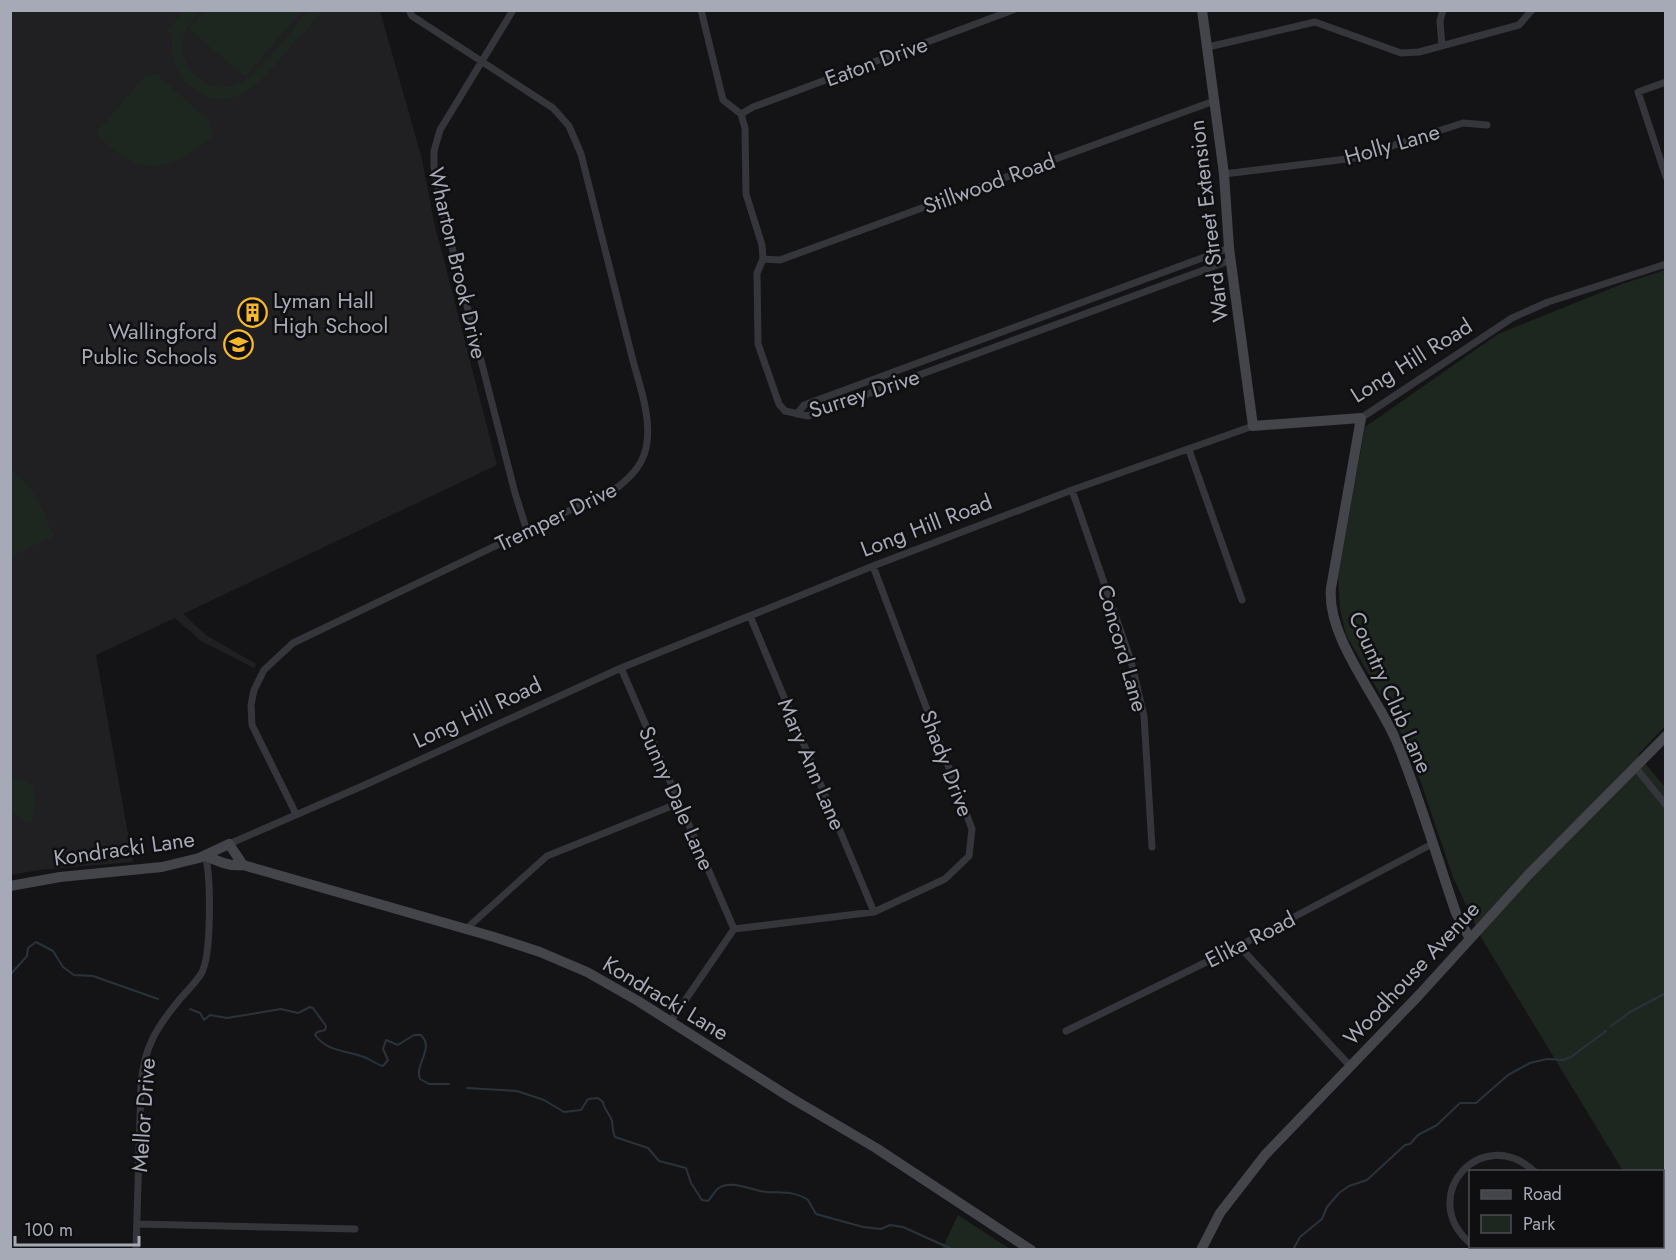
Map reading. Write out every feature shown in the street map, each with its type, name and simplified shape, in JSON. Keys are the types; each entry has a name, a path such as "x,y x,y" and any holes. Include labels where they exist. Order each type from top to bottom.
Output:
{"main road":[{"name":"Ward Street Extension","path":"1202,10 1224,174 1229,248 1254,426"},
{"name":"Long Hill Road","path":"1254,426 1361,418"},
{"name":"Country Club Lane","path":"1361,418 1331,588 1333,613 1340,638 1398,744 1456,913 1470,939"},
{"name":"Woodhouse Avenue","path":"1201,1250 1224,1207 1265,1155 1529,874 1665,736"},
{"name":"Long Hill Road","path":"205,855 229,844"},
{"name":"Kondracki Lane","path":"229,844 243,865"},
{"name":"Kondracki Lane","path":"10,886 60,877 162,867 205,855 220,862 236,866 243,865 527,947 611,985 671,1021 791,1098 876,1148 1031,1250"}],"street":[{"name":"Tremper Drive","path":"296,814 252,725 251,705 254,690 267,666 293,643 605,494 628,479 645,454 648,427 577,142 562,117 553,108 412,16 409,10"},
{"name":"Wharton Brook Drive","path":"513,10 441,130 434,150 434,167 447,227 515,493 527,531"},
{"path":"700,10 723,100 741,114 745,128 746,194 762,245 763,259 757,273 758,344 779,404 785,411 797,414"},
{"name":"Eaton Drive","path":"741,114 753,106 1013,10"},
{"path":"1443,10 1440,21 1443,46"},
{"path":"1208,47 1315,22 1401,53 1419,52 1520,25 1532,10"},
{"path":"1665,82 1638,92 1665,177"},
{"name":"Stillwood Road","path":"763,259 780,260 1214,101"},
{"name":"Holly Lane","path":"1224,174 1355,158 1463,123 1487,125"},
{"name":"Surrey Drive","path":"1229,248 804,405 797,414 808,416 1231,260"},
{"name":"Long Hill Road","path":"1361,418 1512,318 1548,302 1665,264"},
{"name":"Long Hill Road","path":"229,844 621,668 873,566 1072,490 1254,426"},
{"path":"1189,450 1242,600"},
{"name":"Concord Lane","path":"1072,490 1131,661 1144,716 1152,847"},
{"name":"Shady Drive","path":"734,928 874,912 945,879 969,856 972,829 873,566"},
{"name":"Mary Ann Lane","path":"750,616 874,912"},
{"name":"Sunny Dale Lane","path":"621,668 734,928"},
{"path":"1635,767 1665,805"},
{"path":"466,929 547,856 679,802"},
{"name":"Elika Road","path":"1066,1031 1239,946 1432,844"},
{"name":"Mellor Drive","path":"136,1250 141,1085 144,1061 155,1031 205,966 208,944 209,873 205,855"},
{"path":"671,1021 734,928"},
{"path":"1239,946 1350,1066"},
{"path":"1469,1242 1455,1225 1450,1213 1450,1200 1455,1182 1466,1166 1489,1155 1501,1155 1514,1157 1533,1170"},
{"path":"137,1224 355,1229"}],"shaded area":[{"name":"Wallingford Public Schools","path":"11,11 380,11 422,159 434,222 497,465 183,614 206,635 256,664 254,668 201,641 175,618 96,655 133,862 39,870 11,875"}],"green space":[{"path":"185,10 200,11 192,20 183,38 182,49 185,60 197,77 216,87 227,87 246,80 308,11 322,11 255,85 231,98 218,99 205,96 190,86 177,69 172,50 172,35 167,30"},
{"path":"205,11 302,11 245,77 189,29"},
{"path":"157,74 209,121 213,136 194,151 174,162 152,166 129,160 111,148 96,133 146,75"},
{"path":"1665,270 1665,726 1638,755 1665,787 1665,1242 1664,1170 1622,1170 1482,939 1453,877 1411,753 1390,711 1346,635 1340,608 1338,576 1365,427 1498,334 1622,284"},
{"path":"11,471 20,477 32,491 54,536 11,557"},
{"path":"19,779 30,782 34,792 35,807 31,823 11,813 11,781"},
{"path":"958,1215 1010,1249 942,1249"}],"waterway":[{"path":"10,975 27,956 28,948 36,942 53,951 63,967 74,975 93,976 158,999"},
{"path":"1611,1026 1630,1012 1666,993"},
{"path":"190,1009 200,1013 204,1020 210,1015 227,1018 281,1009 298,1013 310,1007 326,1026 325,1030 315,1035 320,1041 336,1050 364,1057 383,1066 388,1060 383,1049 386,1040 398,1045 414,1035 421,1035 426,1046 419,1073 420,1079 429,1084 449,1084"},
{"path":"1293,1250 1300,1237 1322,1219 1327,1207 1339,1193 1349,1186 1367,1180 1405,1145 1410,1144 1418,1135 1437,1125 1460,1103 1476,1103 1508,1075 1530,1063 1547,1059 1563,1060 1571,1057 1606,1031"},
{"path":"467,1088 517,1091 544,1100 564,1112 581,1110 588,1099 598,1098 603,1102 612,1121 615,1137 648,1148 659,1161 686,1168 691,1183 702,1200 708,1201 720,1187 726,1185 793,1194 808,1200 816,1214 863,1227 881,1229 890,1225 903,1227 954,1250"}],"place":[{"name":"Lyman Hall High School","path":"252,313"},
{"name":"Wallingford Public Schools","path":"238,344"}]}
